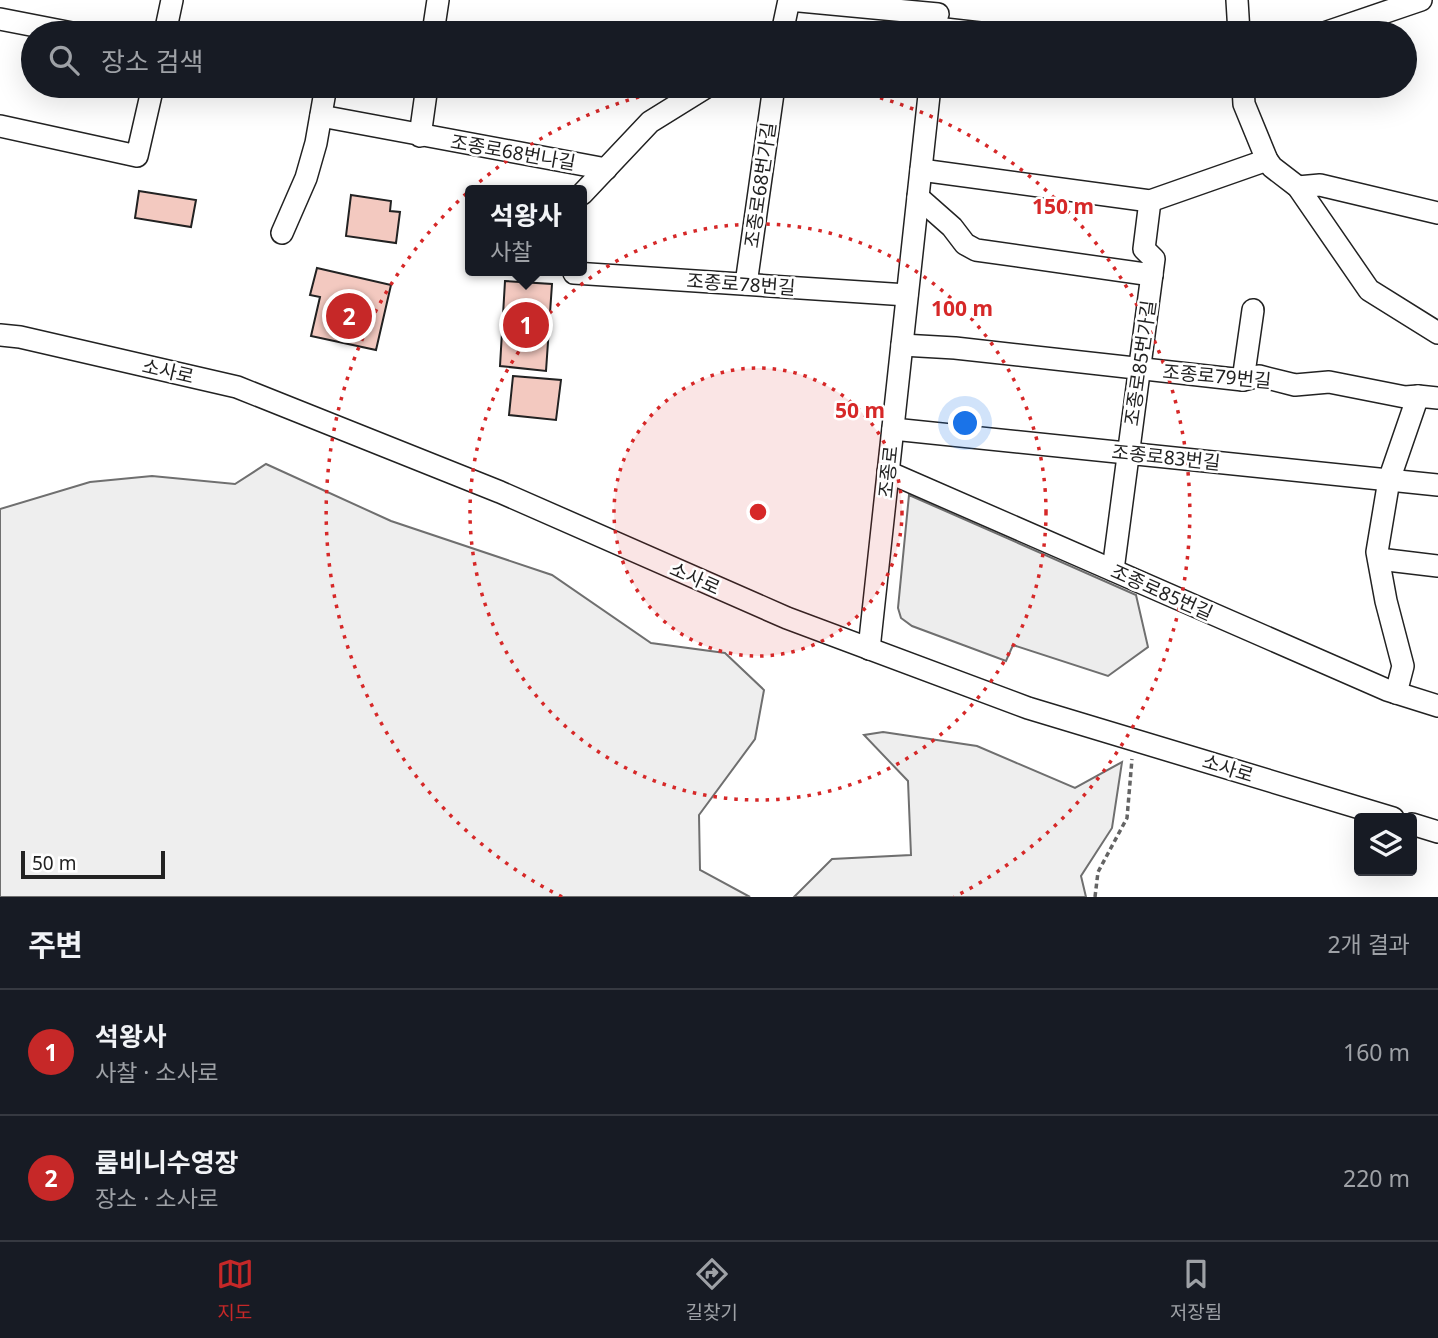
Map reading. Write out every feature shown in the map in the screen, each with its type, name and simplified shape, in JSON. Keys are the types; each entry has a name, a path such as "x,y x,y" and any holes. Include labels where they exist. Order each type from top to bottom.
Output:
{"street":[{"path":"168,21 172,0"},
{"path":"435,21 438,0"},
{"path":"785,21 789,0 938,19"},
{"path":"1237,0 1238,21"},
{"path":"1359,21 1421,0"},
{"path":"0,19 21,23"},
{"path":"0,126 138,156 150,98"},
{"path":"282,233 306,178 324,98"},
{"path":"420,136 425,98"},
{"path":"587,189 650,122 685,98"},
{"name":"조종로68번가길","path":"746,284 773,98"},
{"name":"조종로","path":"869,649 929,98"},
{"path":"1244,98 1266,160 1298,187 1369,290 1438,333"},
{"name":"조종로68번나길","path":"321,116 606,169"},
{"path":"921,170 1150,201 1266,160"},
{"path":"1298,187 1320,185 1438,213"},
{"path":"918,197 952,227 965,244 976,250 1152,275"},
{"name":"조종로85번가길","path":"1112,570 1154,259 1144,249 1150,201"},
{"name":"조종로78번길","path":"587,274 907,295"},
{"path":"1244,380 1253,310"},
{"name":"소사로","path":"0,335 20,337 237,387 500,492 787,618 869,649 1028,708 1376,813"},
{"name":"조종로79번길","path":"902,345 1052,357 1244,380 1259,376 1295,385 1329,382 1405,397 1428,397"},
{"path":"1396,693 1403,666 1385,601 1377,551 1389,480 1428,397"},
{"name":"조종로83번길","path":"893,429 1438,485"},
{"name":"조종로85번길","path":"888,472 1396,693 1438,706"},
{"path":"1379,559 1438,566"},
{"path":"1417,826 1438,832"}],"path":[{"path":"1095,897 1098,872 1127,818 1133,740"}],"shaded area":[{"path":"266,464 391,521 552,575 651,643 725,653 764,690 755,739 699,815 700,870 750,897 0,897 0,509 90,482 152,476 235,484"},
{"path":"909,495 1136,595 1148,647 1108,676 1013,645 1006,661 912,626 901,618 898,608"},
{"path":"883,732 977,746 1075,788 1122,762 1112,828 1081,876 1086,897 794,897 832,859 911,855 908,781 864,735"}],"building":[{"path":"139,191 196,200 191,227 135,218"},
{"path":"351,195 391,201 390,211 400,212 396,243 346,236"},
{"path":"317,268 391,285 376,350 311,336 320,297 310,295"},
{"path":"505,281 552,284 546,371 500,366"},
{"path":"513,376 561,380 556,420 509,415"}],"place":[{"name":"룸비니수영장","path":"349,316"},
{"name":"석왕사","path":"526,325"}]}
